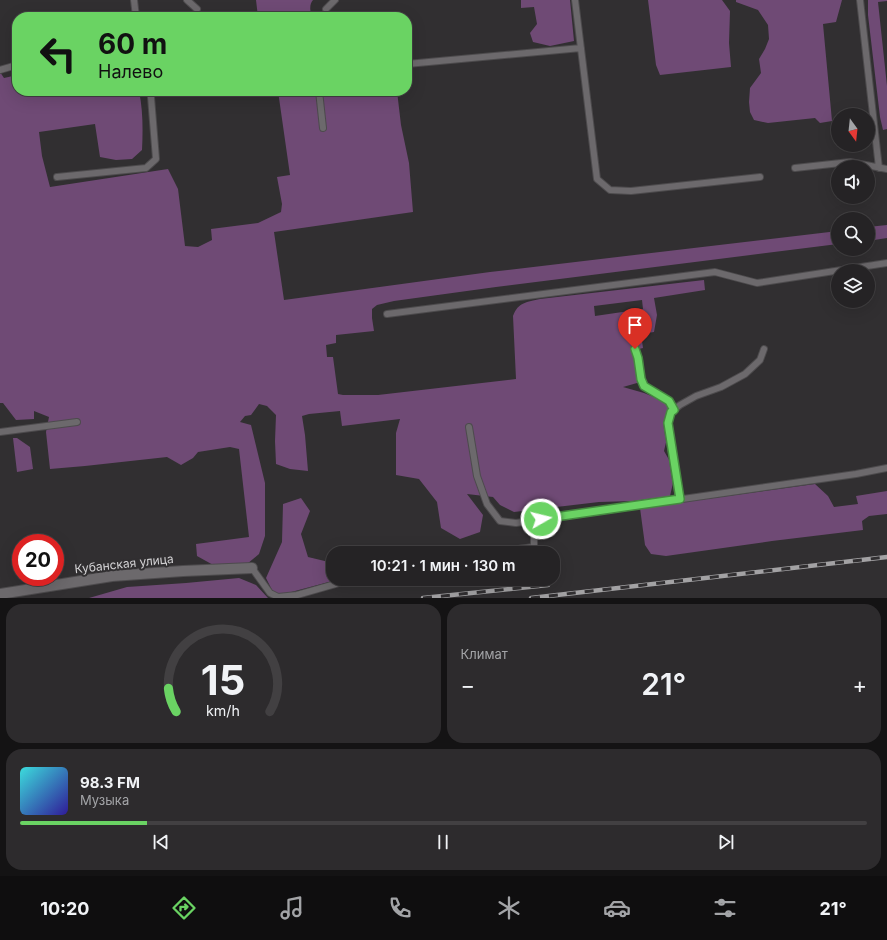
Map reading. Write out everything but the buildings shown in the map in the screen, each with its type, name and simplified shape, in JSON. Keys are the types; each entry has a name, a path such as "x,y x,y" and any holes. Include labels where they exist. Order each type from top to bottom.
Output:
{"street":[{"name":"Кубанская улица","path":"0,594 112,576 252,568"}],"lane":[{"path":"134,0 135,12"},
{"path":"187,0 197,9"},
{"path":"326,9 335,0"},
{"path":"575,0 597,179 610,190 631,191 760,177"},
{"path":"860,0 879,168"},
{"path":"412,64 581,48"},
{"path":"0,70 12,66"},
{"path":"57,177 146,168 156,159 152,96"},
{"path":"320,96 323,128"},
{"path":"795,168 850,162 887,169"},
{"path":"387,314 715,272 757,282 887,264"},
{"path":"635,349 641,379 644,386 669,401 674,410"},
{"path":"680,499 668,423 671,412 696,396 722,387 745,374 760,360 764,349"},
{"path":"0,432 77,422"},
{"path":"469,427 477,476 488,504 500,521 516,523 856,474 887,468"},
{"path":"534,546 534,535 541,519"},
{"path":"252,568 270,593 278,597 297,595 328,586"}],"shaded area":[{"path":"256,0 313,0 310,8 311,12 257,12"},
{"path":"521,0 570,0 574,41 550,46 533,42 530,33 537,24 534,7 521,8"},
{"path":"648,0 722,0 730,11 729,43 731,67 660,75 656,65"},
{"path":"736,0 842,0 836,22 823,24 831,121 820,123 815,118 768,123 754,120 750,112 750,88 761,73 759,59 769,39 768,25 758,10 736,2"},
{"path":"868,0 887,0 878,2 887,86 887,129 883,130 880,117 868,15"},
{"path":"0,72 4,78 12,76 12,96 140,96 143,135 142,150 132,159 116,160 100,157 95,124 39,132 42,156 50,187 168,169 178,189 185,246 198,247 212,240 211,229 258,223 281,212 282,204 277,177 290,175 279,96 398,96 401,125 409,163 413,212 274,232 284,300 490,272 831,232 831,245 394,301 377,305 372,309 374,331 336,335 336,343 326,345 327,357 333,357 338,394 343,395 378,395 516,379 513,316 520,305 540,299 704,280 705,290 654,298 657,315 654,332 641,334 643,348 639,349 644,381 623,387 644,393 666,402 670,408 665,420 667,438 664,451 672,465 673,483 670,496 633,501 599,502 514,512 500,505 493,497 467,494 483,515 480,532 460,539 441,528 437,502 419,479 396,475 396,433 400,419 342,426 340,411 302,416 308,471 290,469 276,464 276,415 267,406 259,404 251,415 245,416 240,422 251,425 265,483 265,536 259,554 247,564 215,566 197,556 196,544 249,537 239,449 230,447 198,452 193,458 181,465 167,457 50,469 46,432 49,417 34,411 34,419 16,420 3,403 0,403","holes":["642,300 643,309 595,316 594,306"]},
{"path":"887,225 887,238 875,240 875,226"},
{"path":"13,438 17,438 30,447 33,469 17,472"},
{"path":"815,484 828,496 834,507 858,504 856,496 887,491 887,514 869,516 862,521 863,530 666,556 651,554 645,545 640,508"},
{"path":"301,498 310,511 301,534 308,557 326,561 326,583 280,595 273,592 266,578 282,542 283,504"},
{"path":"239,578 256,585 268,598 89,598 127,587"}],"railway":[{"path":"531,598 887,557"},
{"path":"423,598 538,586"}],"route":[{"path":"541,519 680,499 668,423 671,412 674,410 669,401 644,386 641,379 635,349"}]}
